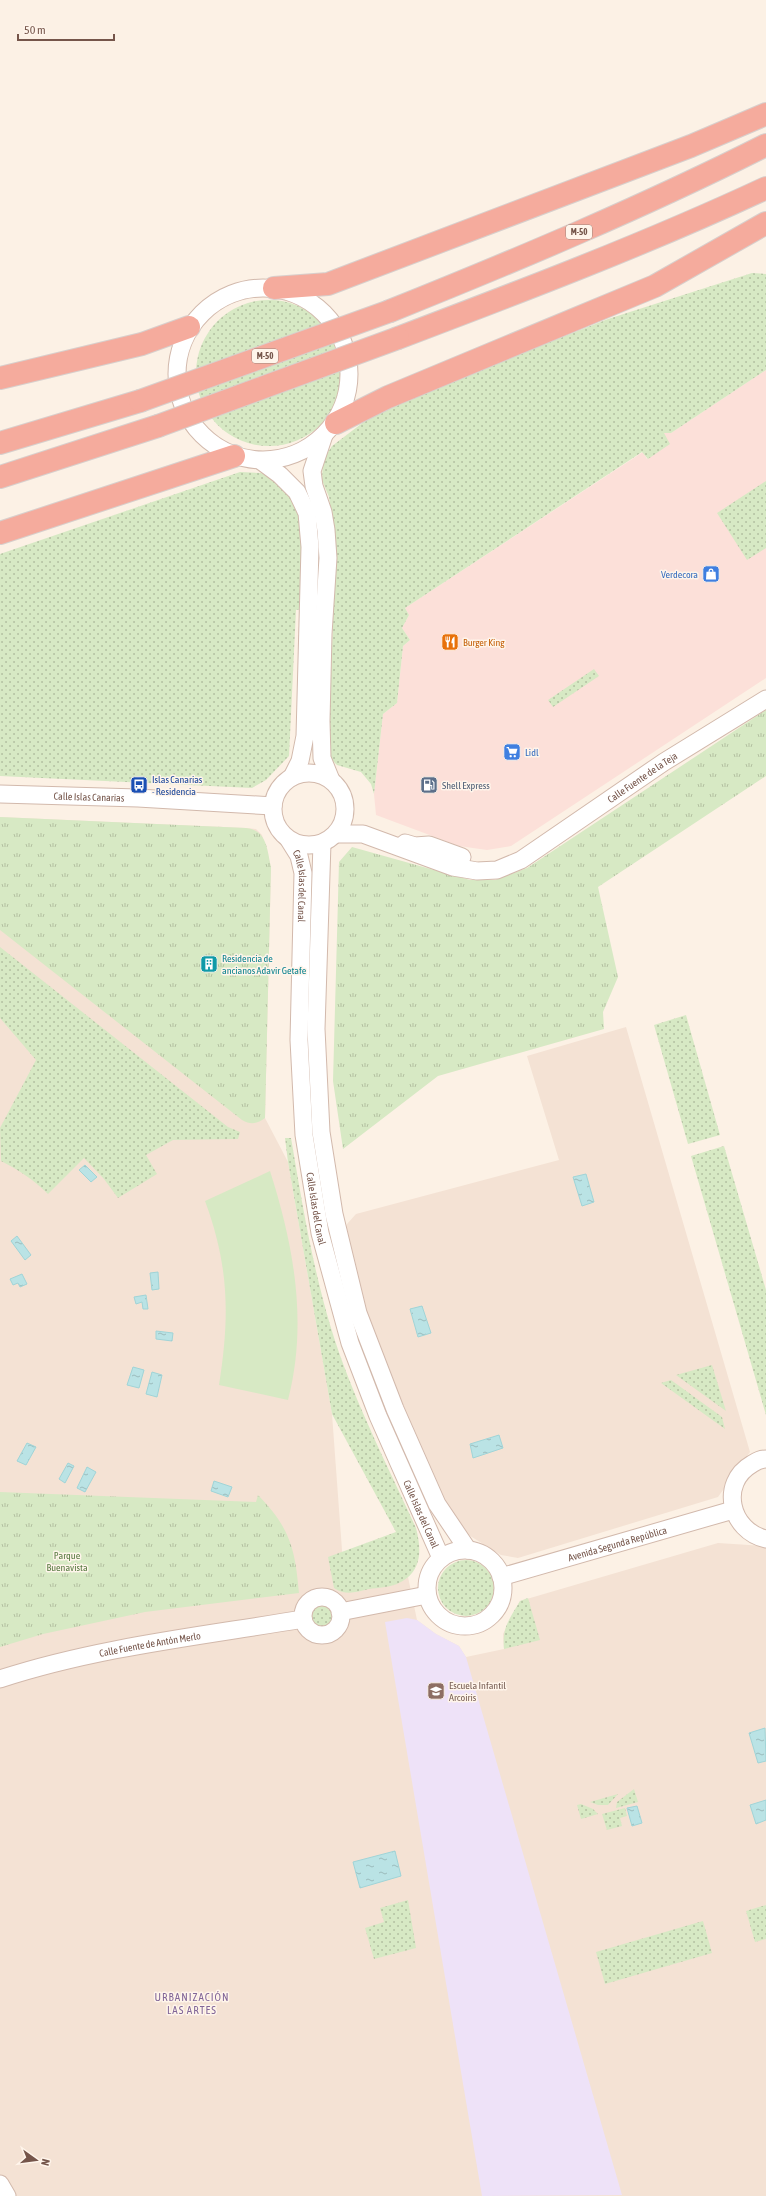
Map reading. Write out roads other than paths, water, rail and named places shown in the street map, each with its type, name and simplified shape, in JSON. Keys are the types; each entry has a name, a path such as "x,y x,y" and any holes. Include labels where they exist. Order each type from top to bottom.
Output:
{"highway":[{"path":"274,288 328,284 691,146 766,114"},
{"name":"M-50","path":"0,443 140,401 390,311 512,262 704,176 766,145"},
{"path":"0,476 158,426 398,338 559,277 766,188"},
{"path":"330,429 388,397 655,286 766,223"},
{"path":"0,378 142,344 189,327"},
{"path":"0,533 234,456"}],"street":[{"path":"330,429 307,449 286,458 261,461 234,456 201,435 180,400 176,367 189,327 210,305 241,290 274,288 303,297 323,311 342,338 349,365 347,393 312,471 314,486 323,512 328,558 323,634 321,720 322,758 331,780 339,789 344,800 345,812 336,834 322,843 311,846 299,844 289,840 276,825 273,806 279,790 292,778 302,774 312,773 331,780"},
{"path":"261,461 297,492 307,513 310,547 305,736 300,761 292,778"},
{"name":"Calle Fuente de la Teja","path":"336,834 363,834 453,867 477,871 497,870 521,860 664,762 766,699"},
{"name":"Calle Islas Canarias","path":"0,794 138,798 273,806"},
{"name":"Calle Fuente de la Teja","path":"345,808 355,819 370,829 415,846 429,845 481,862 503,863 521,860"},
{"name":"Calle Islas del Canal","path":"289,840 299,856 303,873 299,1040 304,1135 320,1233 350,1343 378,1416 441,1558"},
{"name":"Calle Islas del Canal","path":"322,843 316,1029 321,1132 334,1214 358,1313 395,1409 438,1504 468,1550"},
{"path":"766,1459 761,1459 744,1469 733,1486 733,1510 745,1529 766,1539"},
{"name":"Avenida Segunda República","path":"501,1577 733,1510"},
{"path":"468,1550 482,1554 490,1560 501,1577 503,1588 498,1608 490,1616 472,1626 462,1626 449,1623 440,1617 433,1609 428,1595 428,1577 434,1566 441,1558 457,1551 468,1550"},
{"path":"340,1612 428,1595"},
{"path":"326,1598 331,1600 340,1612 337,1626 325,1635 312,1633 307,1628 303,1620 306,1606 315,1599 326,1598"},
{"name":"Calle Fuente de Antón Merlo","path":"0,1679 42,1665 101,1653 303,1620"},
{"path":"0,2184 7,2196"}],"water":[{"path":"85,1165 97,1177 91,1182 79,1170"},
{"path":"586,1174 594,1202 582,1206 573,1177"},
{"path":"17,1236 31,1255 25,1260 11,1241"},
{"path":"158,1272 159,1289 152,1290 150,1273"},
{"path":"22,1274 27,1284 20,1287 18,1283 13,1285 10,1279"},
{"path":"146,1295 148,1309 143,1309 142,1302 136,1304 134,1297"},
{"path":"422,1306 431,1333 418,1337 410,1309"},
{"path":"156,1331 173,1333 172,1341 156,1339"},
{"path":"133,1367 144,1370 139,1388 127,1385"},
{"path":"152,1372 162,1375 157,1397 146,1394"},
{"path":"499,1435 503,1448 473,1458 470,1444"},
{"path":"27,1443 36,1447 26,1465 17,1461"},
{"path":"68,1463 74,1466 65,1483 59,1479"},
{"path":"87,1467 96,1472 85,1492 77,1488"},
{"path":"214,1481 232,1487 228,1497 211,1491"},
{"path":"765,1728 766,1761 758,1763 749,1733"},
{"path":"766,1800 766,1820 756,1824 750,1805"},
{"path":"637,1806 642,1823 632,1826 627,1808"},
{"path":"395,1851 401,1876 360,1888 353,1862"}],"place":[{"name":"Verdecora","path":"711,574"},
{"name":"Burger King","path":"450,642"},
{"name":"Lidl","path":"512,752"},
{"name":"Islas Canarias - Residencia","path":"139,785"},
{"name":"Shell Express","path":"429,785"},
{"name":"Residencia de ancianos Adavir Getafe","path":"209,964"},
{"name":"Escuela Infantil Arcoiris","path":"436,1691"}],"district":[{"name":"URBANIZACIÓN LAS ARTES","path":"192,2003"}],"park label":[{"name":"Parque Buenavista","path":"67,1560"}]}
